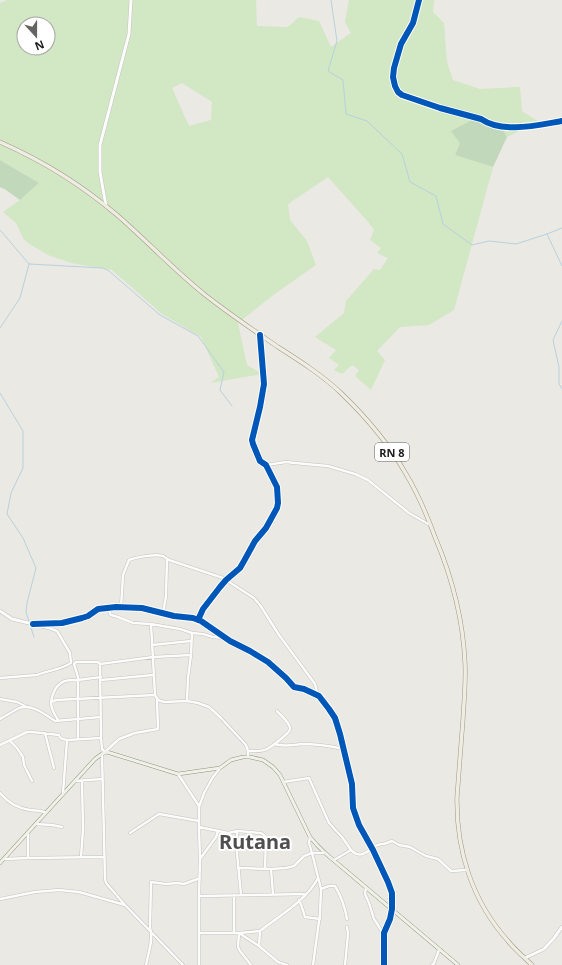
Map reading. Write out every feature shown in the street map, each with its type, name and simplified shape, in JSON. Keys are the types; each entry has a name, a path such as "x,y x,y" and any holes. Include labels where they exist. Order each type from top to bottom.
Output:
{"main road":[{"name":"RN 8","path":"0,142 39,162 106,206 202,293 238,320 310,368 340,393 363,416 394,454 406,473 423,507 440,547 454,590 463,633 466,664 465,695 457,812 461,846 467,870 478,897 494,924 507,940 532,965"},
{"path":"0,863 75,781 103,753 107,752 178,774 220,768 231,760 248,757 257,758 268,763 276,770 310,837 317,845 458,965"}],"street":[{"path":"106,206 100,172 100,145 128,40 131,0"},
{"path":"419,0 413,23 402,44 394,68 393,77 398,92 402,95 440,108 481,119 496,126 505,127 539,125 562,121"},
{"path":"198,620 203,609 226,580 240,568 255,541 266,528 277,508 277,487 266,465 260,461 252,440 264,384 260,335"},
{"path":"266,465 286,462 328,466 355,474 368,480 409,513 431,525"},
{"path":"121,607 124,575 129,560 153,556 164,556 167,559 226,580 254,598 260,605 279,635 315,684 319,696 335,718 352,784 353,808 359,825 372,848 392,893 392,910 384,933 384,965"},
{"path":"163,613 166,596 167,559"},
{"path":"33,624 62,623 88,616 98,609 121,607 142,608 198,620 230,641 268,662 294,687 304,689 319,696"},
{"path":"110,608 111,615 133,623 151,624 213,637 225,638"},
{"path":"0,611 12,619 57,631 70,653 71,662 64,667 37,675 0,678"},
{"path":"151,624 155,695 158,700 164,702 187,701 209,707 246,745 248,757"},
{"path":"187,701 192,633"},
{"path":"152,645 191,641"},
{"path":"78,739 78,677 74,664 76,662 98,662 100,664 191,654"},
{"path":"100,664 104,857 106,883 125,905 183,965"},
{"path":"58,720 51,706 52,696 54,691 62,682 66,680 154,675"},
{"path":"51,702 56,700 155,695"},
{"path":"103,753 119,739 135,733 158,729 157,698"},
{"path":"0,699 17,702 27,707"},
{"path":"0,719 19,708 27,707 33,708 55,720 101,717"},
{"path":"248,751 258,752 268,749 289,733 290,728 288,723 277,711"},
{"path":"0,745 27,732 59,735 62,739 67,740 101,738"},
{"path":"45,733 54,768"},
{"path":"10,740 23,756 24,765 32,781"},
{"path":"63,794 67,740"},
{"path":"274,744 281,746 301,744 323,745 344,749"},
{"path":"200,965 200,807 204,793 220,768"},
{"path":"178,774 200,807"},
{"path":"283,782 309,778 329,823 354,853 361,854 381,844 392,841 410,847 426,856 438,859 451,871 467,870"},
{"path":"75,781 102,779"},
{"path":"81,857 83,829 82,781"},
{"path":"0,793 15,806 46,813"},
{"path":"130,833 159,814 199,821"},
{"path":"36,824 62,827"},
{"path":"199,827 228,833 237,831 262,833 266,838 265,869"},
{"path":"200,859 216,838 218,831"},
{"path":"237,831 237,853 241,895"},
{"path":"28,832 28,858"},
{"path":"310,837 309,843 321,889 320,919 313,965"},
{"path":"334,860 351,850"},
{"path":"238,868 286,868 294,866 304,856 312,853 325,853"},
{"path":"3,859 104,857"},
{"path":"271,869 273,894"},
{"path":"199,934 260,931 306,894 314,885 318,877"},
{"path":"146,965 151,932 151,882 184,884 200,878"},
{"path":"321,889 329,886 335,886 339,892 347,919"},
{"path":"366,887 365,894 370,903 374,919 384,933"},
{"path":"0,899 35,892 59,890 79,892 125,905"},
{"path":"199,896 306,894"},
{"path":"234,895 234,932"},
{"path":"299,900 305,917 320,919"},
{"path":"345,965 348,934 347,926"},
{"path":"525,958 544,948 562,927"},
{"path":"259,946 260,931"},
{"path":"239,933 259,946 278,962 287,965"},
{"path":"239,933 238,947 240,952 251,965"},
{"path":"434,964 439,950"}],"green space":[{"path":"7,0 256,0 257,26 288,27 299,17 319,21 331,47 351,33 345,22 349,0 434,0 433,12 444,23 447,62 453,80 480,89 520,87 522,111 539,122 507,137 502,128 460,143 455,155 493,167 454,310 429,325 400,327 377,351 385,360 371,390 355,376 359,370 352,365 342,374 334,370 339,365 329,358 336,350 315,337 344,313 346,301 374,269 380,270 388,258 377,253 381,248 370,240 374,230 328,177 288,204 290,220 307,241 316,265 276,293 238,323 247,365 262,374 210,383 219,377 201,337 162,314 112,270 71,263 48,255 28,243 23,238 16,223 3,212 20,200 39,183 0,160 0,3","holes":["182,83 212,102 211,120 189,126 172,88"]},
{"path":"474,119 502,128 507,137 493,167 455,155 460,143 451,131"},
{"path":"0,160 39,183 20,200 0,187"}],"waterway":[{"path":"331,0 337,41 328,71 343,80 346,114 367,121 402,154 410,182 436,196 443,224 472,245 489,241 516,244 562,228"},
{"path":"0,230 29,264 103,268 109,271 160,315 198,336 224,372 220,390 232,406"},
{"path":"547,234 562,266"},
{"path":"0,328 20,298 29,264"},
{"path":"562,321 553,340 559,367 559,384 562,389"},
{"path":"0,393 23,431 23,468 11,493 7,514 23,538 36,568 26,612 34,637"}],"cycle path":[{"path":"419,0 413,23 401,44 394,68 393,77 398,92 402,95 440,108 481,119 490,124 500,126 521,127 562,121"},
{"path":"198,620 203,609 220,587 240,568 255,541 266,528 277,508 277,487 266,465 260,461 252,440 264,384 260,335"},
{"path":"33,624 62,623 88,616 98,609 116,607 142,608 174,616 193,618 201,621 230,641 268,662 294,687 304,689 319,696 335,718 352,784 353,808 359,825 373,850 392,893 392,909 390,919 384,933 384,965"}],"district":[{"name":"Rutana","path":"255,841"}]}
